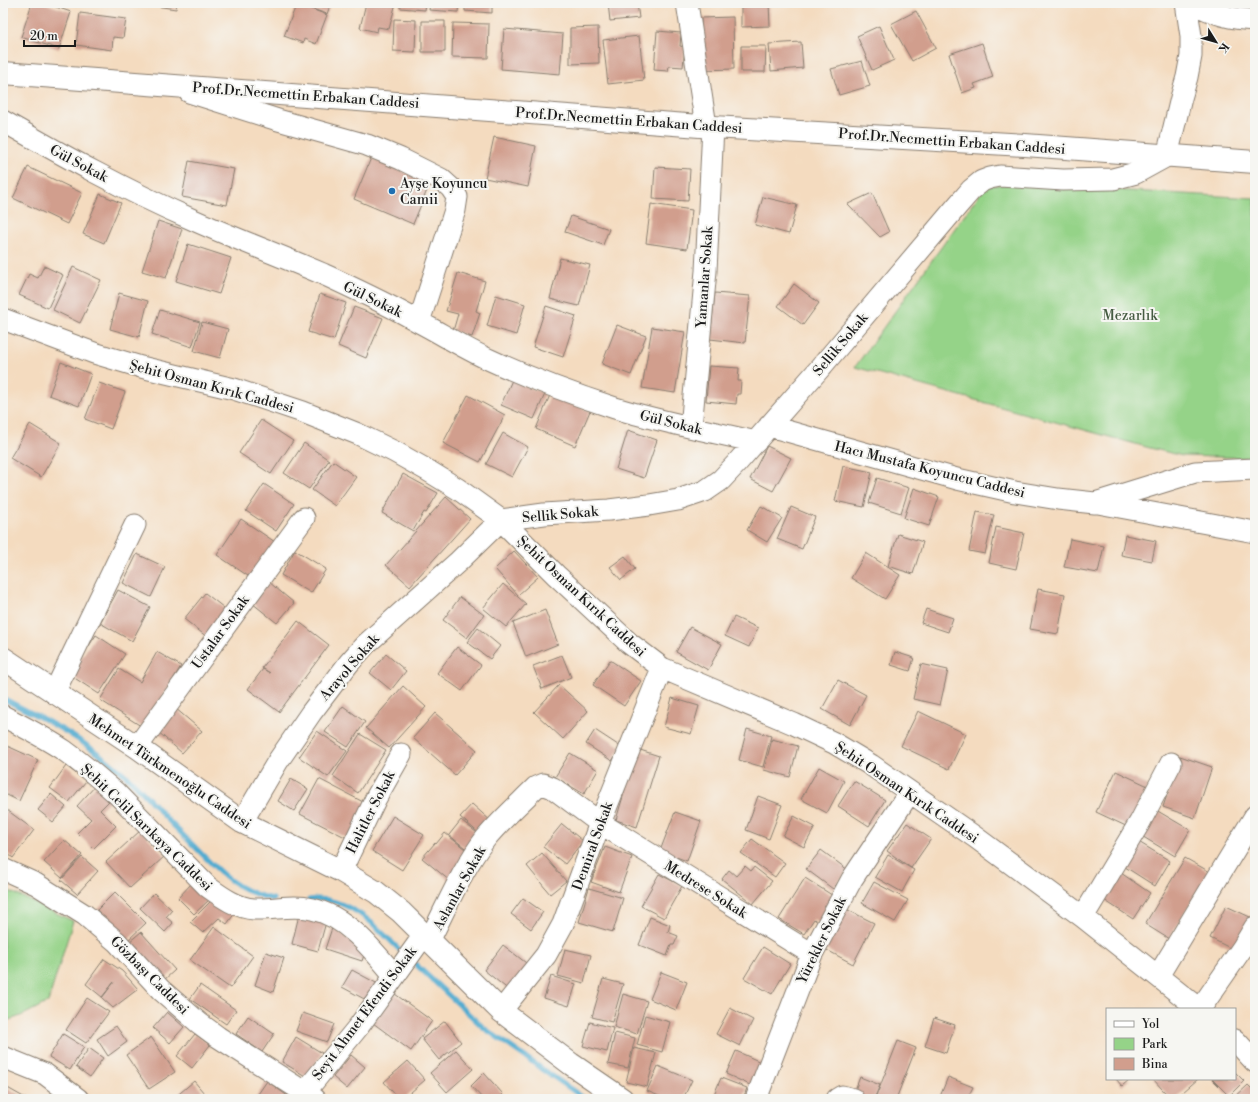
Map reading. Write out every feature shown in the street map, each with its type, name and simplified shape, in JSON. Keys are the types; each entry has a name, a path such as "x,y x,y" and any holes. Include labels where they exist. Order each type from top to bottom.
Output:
{"main road":[{"name":"Prof.Dr.Necmettin Erbakan Caddesi","path":"3,73 167,84 709,126 1025,145 1255,162"},
{"name":"Mehmet Türkmenoğlu Caddesi","path":"3,658 137,747 242,822 341,871 376,892 401,912 422,941 501,1011 571,1064 622,1099"}],"street":[{"name":"Yamanlar Sokak","path":"687,3 709,126 706,271 691,427"},
{"path":"1167,156 1191,56 1191,36 1186,3"},
{"path":"1192,3 1213,13 1234,19 1255,20"},
{"path":"167,84 278,120 367,146 401,159 441,179 451,188 456,197 454,210 419,322"},
{"name":"Gül Sokak","path":"3,121 111,181 188,218 322,274 419,322 453,342 488,359 566,391 622,410 756,442"},
{"name":"Sellik Sokak","path":"501,520 544,514 609,510 678,500 705,491 721,480 756,442 958,205 971,190 982,181 1000,176 1063,180 1113,179 1136,173 1167,156"},
{"name":"Şehit Osman Kırık Caddesi","path":"3,319 100,355 141,367 234,389 303,412 358,434 395,452 458,489 501,520 556,575 629,643 662,668 794,724 834,743 870,765 975,837 1083,917 1199,1008"},
{"name":"Hacı Mustafa Koyuncu Caddesi","path":"769,426 972,482 1015,492 1095,503 1195,472 1255,469"},
{"path":"1095,503 1255,532"},
{"name":"Ustalar Sokak","path":"137,747 304,518"},
{"name":"Arayol Sokak","path":"242,822 278,760 311,713 365,645 460,561 501,520"},
{"path":"54,693 135,525"},
{"name":"Demiral Sokak","path":"501,1011 546,955 563,924 600,824 662,668"},
{"name":"Şehit Celil Sarıkaya Caddesi","path":"3,716 53,743 67,752 95,775 116,793 208,887 217,894 244,907 254,909 302,907 322,912 348,926 397,971"},
{"name":"Halitler Sokak","path":"341,871 376,798 401,754"},
{"path":"1083,917 1140,822 1171,763"},
{"name":"Aslanlar Sokak","path":"422,941 472,858 486,838 536,787 543,784 553,788 600,824"},
{"name":"Yürekler Sokak","path":"756,1099 812,954 852,879 910,792"},
{"path":"1158,976 1255,816"},
{"name":"Medrese Sokak","path":"600,824 812,954"},
{"name":"Gözbaşı Caddesi","path":"3,869 36,884 85,915 117,942 161,990 199,1023 306,1096"},
{"path":"1201,1008 1255,927"},
{"name":"Seyit Ahmet Efendi Sokak","path":"306,1096 359,1026 397,971 422,941"},
{"path":"1236,1041 1255,1062"},
{"path":"3,1056 45,1074 78,1099"},
{"path":"837,1099 842,1096 853,1099"}],"green space":[{"name":"Mezarlık","path":"1006,184 1255,198 1255,458 1183,456 855,367 981,192 988,186"},
{"path":"3,888 73,921 48,1002 21,1016 3,1021"}],"building":[{"path":"32,3 44,3 71,12 59,49 21,37"},
{"path":"148,3 177,3 176,9 148,5"},
{"path":"297,3 331,3 327,14 306,7 327,15 316,44 304,39 303,43 284,36"},
{"path":"366,3 396,3 389,29 378,27 377,32 360,28"},
{"path":"400,3 426,3 425,10 400,8"},
{"path":"430,3 459,3 458,12 429,10"},
{"path":"465,3 492,3 492,13 465,11"},
{"path":"608,3 637,3 639,18 610,21"},
{"path":"741,3 769,3 770,26 741,27"},
{"path":"916,11 936,48 912,61 891,24"},
{"path":"80,13 126,19 123,38 113,37 112,50 76,45"},
{"path":"733,17 734,69 702,70 701,18"},
{"path":"394,19 416,20 415,52 393,51"},
{"path":"422,21 445,21 445,52 422,52"},
{"path":"453,23 489,24 488,58 452,57"},
{"path":"879,26 894,60 872,70 857,36"},
{"path":"598,27 599,63 570,64 570,28"},
{"path":"504,29 563,34 560,74 501,69"},
{"path":"657,31 681,33 680,46 685,47 683,67 669,66 668,71 654,70"},
{"path":"639,36 644,80 608,84 603,40"},
{"path":"801,42 803,68 771,71 769,44"},
{"path":"982,43 993,77 974,84 976,88 962,93 949,54"},
{"path":"741,46 766,46 765,72 741,72"},
{"path":"862,61 870,86 839,95 831,69"},
{"path":"494,137 536,146 528,187 485,178"},
{"name":"Ayşe Koyuncu Camii","path":"371,158 430,183 413,224 354,199"},
{"path":"189,161 234,169 227,205 182,197"},
{"path":"28,167 82,193 67,224 13,198"},
{"path":"655,167 690,169 688,201 653,199"},
{"path":"872,193 889,232 880,237 848,204"},
{"path":"100,194 121,203 104,243 83,234"},
{"path":"763,197 797,205 789,234 755,225"},
{"path":"651,204 692,210 687,249 646,243"},
{"path":"571,216 609,229 603,245 565,232"},
{"path":"158,221 182,229 166,278 142,271"},
{"path":"188,244 231,258 219,294 176,281"},
{"path":"560,258 590,265 579,306 550,299"},
{"path":"44,266 63,275 48,308 19,295 29,274 38,278"},
{"path":"73,267 101,280 80,323 53,310"},
{"path":"458,273 485,281 476,311 480,313 472,337 453,331 458,314 446,311"},
{"path":"794,284 819,303 803,325 778,306"},
{"path":"119,293 148,301 139,337 110,329"},
{"path":"715,293 750,296 745,343 710,339"},
{"path":"320,294 346,303 334,340 308,332"},
{"path":"496,295 525,304 516,335 487,326"},
{"path":"546,306 576,316 563,357 533,347"},
{"path":"354,307 383,318 366,358 338,346"},
{"path":"160,310 200,322 192,347 152,334"},
{"path":"202,322 228,329 220,358 194,351"},
{"path":"617,325 646,336 631,375 602,364"},
{"path":"652,327 685,332 675,393 642,388"},
{"path":"61,362 91,374 79,406 49,395"},
{"path":"709,366 739,368 738,381 741,381 740,394 737,394 736,404 706,401"},
{"path":"512,380 545,394 534,419 501,405"},
{"path":"99,383 125,392 111,429 85,419"},
{"path":"468,395 505,415 480,462 443,443"},
{"path":"550,395 590,411 575,446 536,429"},
{"path":"261,420 293,441 271,474 239,453"},
{"path":"30,424 61,443 41,477 10,458"},
{"path":"628,430 657,440 644,478 616,469"},
{"path":"503,433 528,447 512,477 486,464"},
{"path":"304,443 329,460 309,489 284,473"},
{"path":"767,446 791,458 773,491 750,479"},
{"path":"333,461 356,477 335,506 312,490"},
{"path":"843,466 872,472 864,507 835,501"},
{"path":"403,474 438,493 426,513 424,512 413,531 382,513"},
{"path":"877,478 909,488 901,513 869,503"},
{"path":"264,484 294,504 276,531 246,511"},
{"path":"914,488 939,497 929,526 904,518"},
{"path":"446,497 470,519 410,586 386,565"},
{"path":"761,506 782,518 767,542 747,530"},
{"path":"791,507 815,517 802,549 777,539"},
{"path":"977,512 994,515 985,554 969,551"},
{"path":"241,519 278,544 254,580 217,555"},
{"path":"996,527 1024,533 1016,569 989,563"},
{"path":"898,534 923,542 913,574 888,566"},
{"path":"1125,535 1156,541 1152,561 1121,555"},
{"path":"1070,539 1104,546 1098,573 1064,567"},
{"path":"295,550 326,569 311,593 281,575"},
{"path":"514,551 538,577 518,595 495,569"},
{"path":"866,553 900,575 885,599 851,578"},
{"path":"137,554 165,567 151,597 123,583"},
{"path":"625,556 635,569 621,580 610,567"},
{"path":"269,582 294,603 277,623 252,603"},
{"path":"503,584 526,604 506,627 483,608"},
{"path":"1038,589 1065,594 1058,634 1030,629"},
{"path":"118,590 150,607 132,641 100,623"},
{"path":"205,593 228,611 207,637 184,619"},
{"path":"460,597 484,615 467,638 443,620"},
{"path":"926,609 953,618 948,632 921,623"},
{"path":"545,610 558,644 526,657 513,623"},
{"path":"734,617 758,628 749,647 725,636"},
{"path":"298,621 329,645 279,712 248,689 263,669 270,673 262,668"},
{"path":"690,627 722,644 708,670 676,652"},
{"path":"478,628 500,646 490,659 467,642"},
{"path":"96,635 125,654 99,694 70,675"},
{"path":"457,647 481,665 462,691 437,673"},
{"path":"157,652 181,666 144,728 100,700 119,669 140,682"},
{"path":"895,652 914,658 910,671 891,665"},
{"path":"386,654 406,671 391,690 370,673"},
{"path":"562,655 571,677 542,689 533,666"},
{"path":"610,660 641,681 624,706 593,685"},
{"path":"921,664 948,670 940,705 913,699"},
{"path":"838,680 866,695 850,725 822,709"},
{"path":"559,685 588,711 563,739 534,712"},
{"path":"403,686 426,707 389,748 366,728"},
{"path":"672,698 699,706 691,734 664,727"},
{"path":"343,706 365,722 348,747 325,732"},
{"path":"175,708 202,731 182,753 156,730"},
{"path":"918,711 966,734 949,769 901,746"},
{"path":"435,713 477,750 455,775 413,738"},
{"path":"747,729 771,736 763,767 739,760"},
{"path":"595,730 621,747 612,761 586,744"},
{"path":"317,731 347,751 328,777 299,757"},
{"path":"360,734 386,750 358,793 333,776"},
{"path":"772,739 798,746 790,777 764,770"},
{"path":"3,744 38,760 19,801 3,793"},
{"path":"637,749 659,756 637,827 616,820"},
{"path":"570,753 598,770 584,794 555,777"},
{"path":"1180,756 1212,767 1195,818 1163,807"},
{"path":"66,766 86,781 69,802 50,788"},
{"path":"819,767 844,781 827,813 801,799"},
{"path":"1116,771 1148,786 1128,827 1096,812"},
{"path":"291,779 308,789 294,811 278,801"},
{"path":"319,779 367,804 349,839 300,814"},
{"path":"854,781 885,800 869,826 838,806"},
{"path":"97,784 112,798 100,810 116,826 93,849 77,833 91,819 77,806"},
{"path":"51,794 66,807 53,822 38,810"},
{"path":"758,796 782,805 769,839 746,830"},
{"path":"472,804 492,822 481,835 460,817"},
{"path":"7,810 34,830 13,858 3,850 3,815"},
{"path":"1156,810 1190,830 1175,856 1140,835"},
{"path":"675,812 701,821 687,861 660,851"},
{"path":"393,816 424,835 402,870 372,851"},
{"path":"794,816 815,827 804,847 783,836"},
{"path":"461,820 482,837 470,852 449,835"},
{"path":"907,823 931,839 911,868 887,851"},
{"path":"562,824 583,841 565,864 543,847"},
{"path":"141,830 165,856 130,888 106,862"},
{"path":"445,833 470,853 450,881 422,858"},
{"path":"752,839 785,863 775,877 741,853"},
{"path":"64,840 82,855 62,878 44,862"},
{"path":"1137,841 1170,861 1155,886 1122,865"},
{"path":"605,847 632,857 619,892 591,882"},
{"path":"821,850 848,870 833,889 806,869"},
{"path":"542,853 566,881 550,894 527,866"},
{"path":"888,855 914,870 902,892 875,877"},
{"path":"82,857 98,871 77,894 61,880"},
{"path":"1185,858 1210,872 1169,939 1145,924"},
{"path":"745,866 751,871 754,867 772,881 753,904 722,879 729,870 736,876"},
{"path":"1121,873 1150,893 1133,919 1104,900"},
{"path":"659,874 682,886 664,918 641,906"},
{"path":"805,878 835,897 819,923 814,919 804,934 779,919"},
{"path":"874,882 908,900 895,922 862,903"},
{"path":"192,883 209,900 194,914 178,898"},
{"path":"589,888 623,898 613,932 579,922"},
{"path":"115,892 146,923 127,941 97,910"},
{"path":"154,893 172,910 166,917 173,923 165,932 140,908"},
{"path":"523,898 543,912 531,929 511,914"},
{"path":"211,901 235,913 227,924 219,918 203,933 190,922"},
{"path":"1226,906 1250,917 1234,950 1210,938"},
{"path":"844,908 874,923 853,964 823,948"},
{"path":"299,915 326,922 318,951 292,944"},
{"path":"650,917 670,925 668,932 678,936 674,945 671,945 667,956 639,945"},
{"path":"214,927 253,956 230,988 190,960"},
{"path":"332,928 366,949 362,961 325,949"},
{"path":"141,932 175,970 164,980 129,942"},
{"path":"503,945 530,966 510,991 484,970"},
{"path":"763,947 790,964 772,994 744,978"},
{"path":"565,949 591,955 584,983 558,976"},
{"path":"266,952 284,958 273,992 255,985"},
{"path":"104,959 122,971 138,989 113,1008 102,998 114,982 102,997 86,984"},
{"path":"352,970 378,984 368,1001 342,987"},
{"path":"661,972 687,982 676,1010 650,999"},
{"path":"551,976 576,984 569,1006 544,998"},
{"path":"603,979 623,984 612,1022 592,1017"},
{"path":"200,985 236,1010 226,1024 190,999"},
{"path":"395,994 432,1021 411,1051 373,1023"},
{"path":"623,994 647,1001 637,1034 614,1027"},
{"path":"87,998 109,1012 86,1043 66,1030"},
{"path":"730,1008 753,1020 740,1046 716,1034"},
{"path":"167,1012 184,1027 170,1043 153,1028"},
{"path":"303,1013 334,1024 327,1042 296,1031"},
{"path":"645,1015 670,1022 662,1052 637,1045"},
{"path":"248,1016 274,1034 262,1052 236,1034"},
{"path":"934,1018 955,1025 946,1053 925,1046"},
{"path":"445,1021 461,1042 439,1060 422,1039"},
{"path":"590,1022 613,1028 607,1052 583,1046"},
{"path":"116,1026 127,1042 108,1056 97,1039"},
{"path":"615,1033 635,1038 628,1068 608,1064"},
{"path":"63,1034 84,1047 70,1070 49,1057"},
{"path":"195,1034 210,1045 192,1068 177,1056"},
{"path":"151,1037 175,1072 149,1089 126,1055"},
{"path":"296,1037 322,1053 307,1077 282,1062"},
{"path":"898,1041 916,1048 896,1099 875,1099"},
{"path":"89,1048 103,1058 90,1077 76,1067"},
{"path":"634,1048 656,1053 647,1087 626,1082"},
{"path":"456,1050 473,1069 447,1092 430,1073"},
{"path":"736,1051 763,1063 752,1086 726,1074"},
{"path":"351,1055 365,1067 347,1089 333,1077"},
{"path":"408,1061 425,1080 403,1099 399,1099 384,1082"},
{"path":"658,1066 692,1080 683,1099 666,1099 647,1091"},
{"path":"484,1073 503,1094 497,1099 483,1099 471,1086"},
{"path":"1236,1073 1244,1081 1229,1096 1213,1080 1236,1080"},
{"path":"860,1077 880,1085 874,1099 862,1099 853,1095"},
{"path":"948,1077 973,1087 967,1099 939,1099"},
{"path":"721,1078 747,1088 743,1099 712,1099"},
{"path":"1117,1080 1129,1080 1122,1086"},
{"path":"1154,1080 1197,1080 1175,1099 1171,1099"},
{"path":"194,1081 209,1099 173,1099"},
{"path":"267,1081 289,1097 287,1099 258,1099 256,1097"},
{"path":"1248,1085 1255,1092 1255,1099 1233,1099"},
{"path":"4,1086 27,1099 3,1099"}],"waterway":[{"path":"3,698 63,730 97,753 134,783 213,866 230,880 250,892 273,899"},
{"path":"309,900 319,899 333,901 357,912 374,924 405,955"},
{"path":"411,960 484,1028 585,1099"}],"place":[{"name":"Ayşe Koyuncu Camii","path":"392,191"}]}
